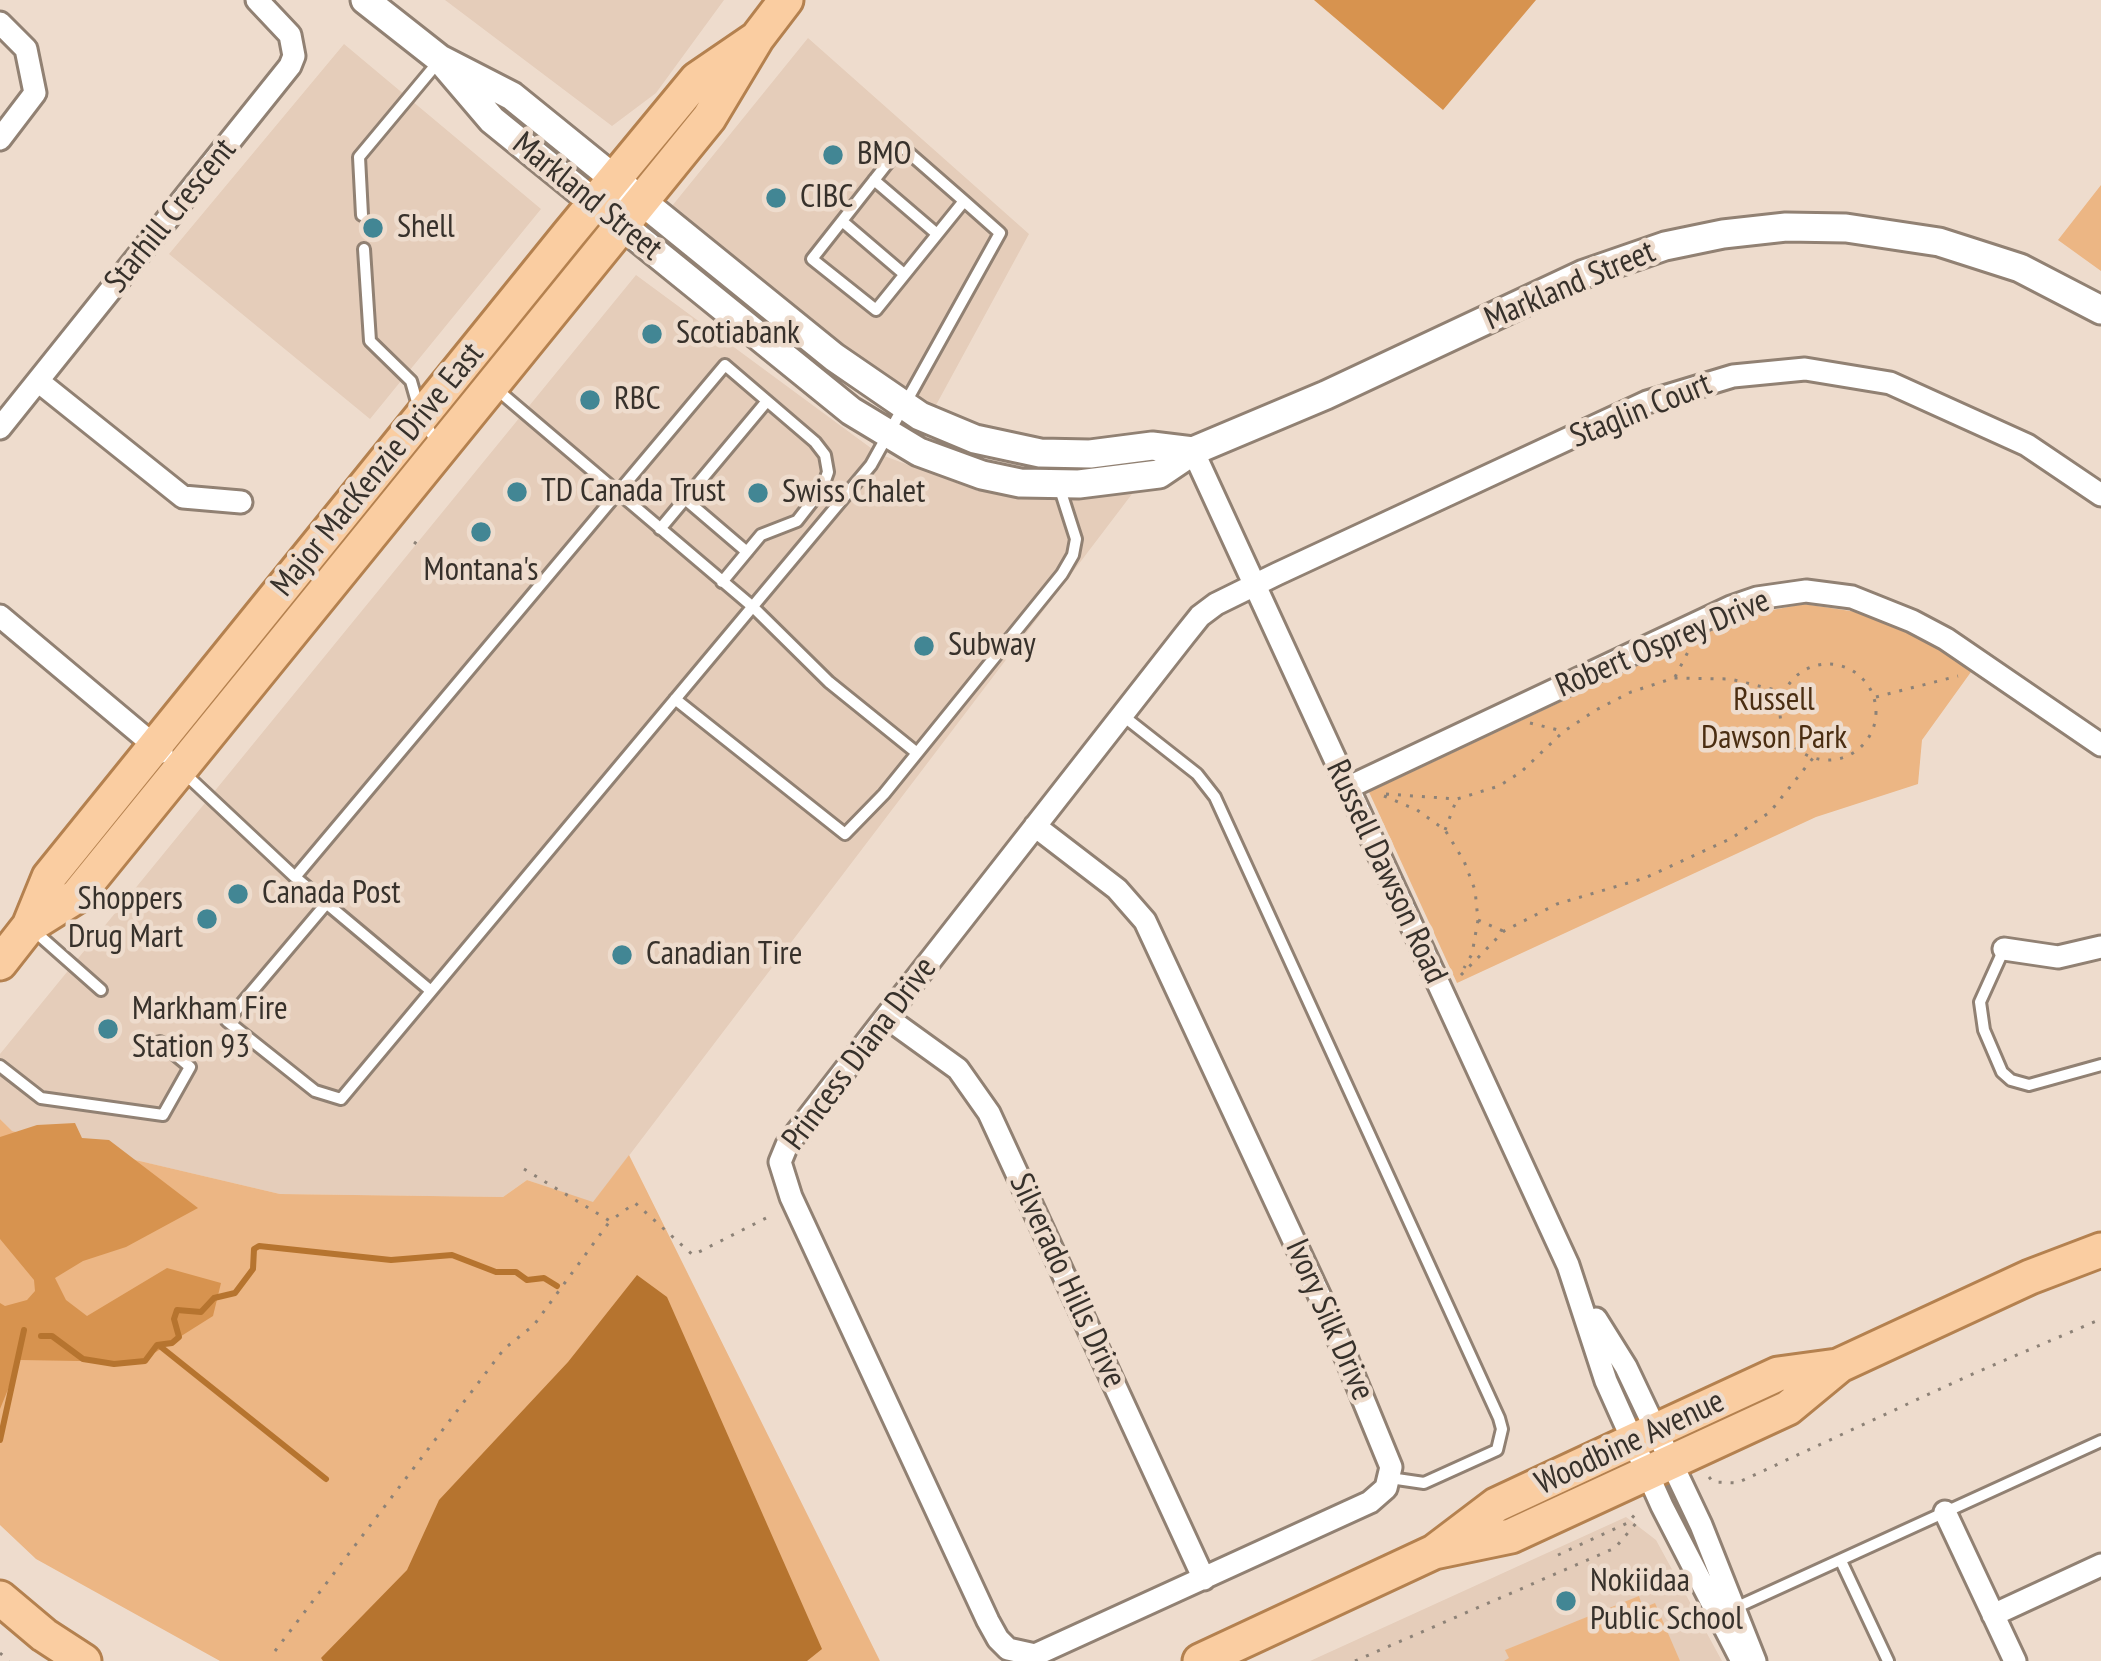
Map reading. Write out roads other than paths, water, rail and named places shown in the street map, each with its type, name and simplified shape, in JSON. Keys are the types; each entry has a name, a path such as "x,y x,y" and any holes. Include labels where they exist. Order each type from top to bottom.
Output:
{"main road":[{"name":"Major MacKenzie Drive East","path":"29,926 77,896 709,118 786,0"},
{"name":"Major MacKenzie Drive East","path":"0,963 29,926 49,877 605,191 697,79 757,38"},
{"name":"Woodbine Avenue","path":"1201,1661 1434,1552 1510,1536 1778,1374 1840,1366 2030,1277 2101,1250"},
{"path":"0,1598 84,1661"}],"street":[{"name":"Starhill Crescent","path":"0,428 290,66 294,56 290,35 257,0"},
{"name":"Markland Street","path":"365,0 440,59 512,95 605,191 851,411 933,458 1020,484 1059,485 1159,474 1193,452 1597,269 1664,246 1724,234 1814,227 1906,236 2020,268 2101,310"},
{"path":"0,23 26,49 34,93 0,139"},
{"name":"Markland Street","path":"632,213 904,407 957,433 1023,451 1090,454 1152,446 1193,452"},
{"name":"Staglin Court","path":"1254,585 1647,402 1694,385 1752,373 1804,369 1890,383 2027,445 2099,489"},
{"path":"38,381 183,497 241,502"},
{"name":"Russell Dawson Road","path":"1193,452 1580,1293 1606,1381 1652,1452 1735,1608 1755,1661"},
{"name":"Princess Diana Drive","path":"1204,1579 1035,1655 1022,1654 998,1639 779,1162 886,1016 1200,616 1254,585"},
{"name":"Robert Osprey Drive","path":"1347,788 1731,607 1806,591 1852,596 1912,621 1946,639 2101,745"},
{"path":"0,616 180,769"},
{"name":"Ivory Silk Drive","path":"1035,826 1117,889 1145,920 1330,1316 1389,1455 1390,1478"},
{"path":"2004,949 2058,957 2101,947"},
{"name":"Silverado Hills Drive","path":"886,1016 958,1069 988,1113 1204,1579"},
{"name":"Russell Dawson Road","path":"1652,1452 1742,1661"},
{"path":"1204,1579 1370,1502 1390,1478"},
{"path":"1945,1512 2014,1661"},
{"path":"1993,1615 2101,1565"}],"lane":[{"path":"362,215 359,157 440,59"},
{"path":"326,904 226,1022 315,1091 340,1099 871,465 1000,233 964,201 901,146 812,259 875,310 964,201"},
{"path":"874,180 937,234"},
{"path":"842,221 904,274"},
{"path":"364,249 370,341 417,390 421,416 440,448"},
{"path":"295,878 724,365 815,442 825,455 828,472 822,489 796,520 761,535 722,582"},
{"path":"492,385 752,607 789,647 917,753"},
{"path":"660,529 767,401"},
{"path":"675,699 845,834 1062,574 1073,555 1076,527 1059,485"},
{"path":"685,500 747,552"},
{"path":"1122,715 1197,774 1215,796 1444,1291 1502,1429 1497,1450 1424,1483 1390,1478"},
{"path":"180,769 295,878 431,991"},
{"path":"29,926 101,990"},
{"path":"2004,949 1980,1002 1984,1030 2002,1072 2029,1085 2101,1065"},
{"path":"0,1066 41,1098 163,1115 190,1067 160,1042"},
{"path":"1735,1608 2101,1441"},
{"path":"1841,1561 1888,1661"}],"waterway":[{"path":"41,1336 52,1336 83,1359 114,1364 145,1361 157,1345 179,1337 174,1319 177,1310 201,1312 214,1298 235,1293 253,1269 254,1249 259,1246 391,1260 452,1255 496,1272 516,1272 527,1280 544,1278 557,1286"},
{"path":"0,1440 24,1330"},
{"path":"161,1347 326,1479"}],"place":[{"name":"BMO","path":"833,155"},
{"name":"CIBC","path":"776,198"},
{"name":"Shell","path":"373,228"},
{"name":"Scotiabank","path":"652,334"},
{"name":"RBC","path":"590,400"},
{"name":"TD Canada Trust","path":"517,492"},
{"name":"Swiss Chalet","path":"758,493"},
{"name":"Montana's","path":"481,532"},
{"name":"Subway","path":"924,646"},
{"name":"Canada Post","path":"238,894"},
{"name":"Shoppers Drug Mart","path":"207,919"},
{"name":"Canadian Tire","path":"622,955"},
{"name":"Markham Fire Station 93","path":"108,1029"},
{"name":"Nokiidaa Public School","path":"1566,1601"}],"park label":[{"name":"Russell Dawson Park","path":"1774,720"}]}
